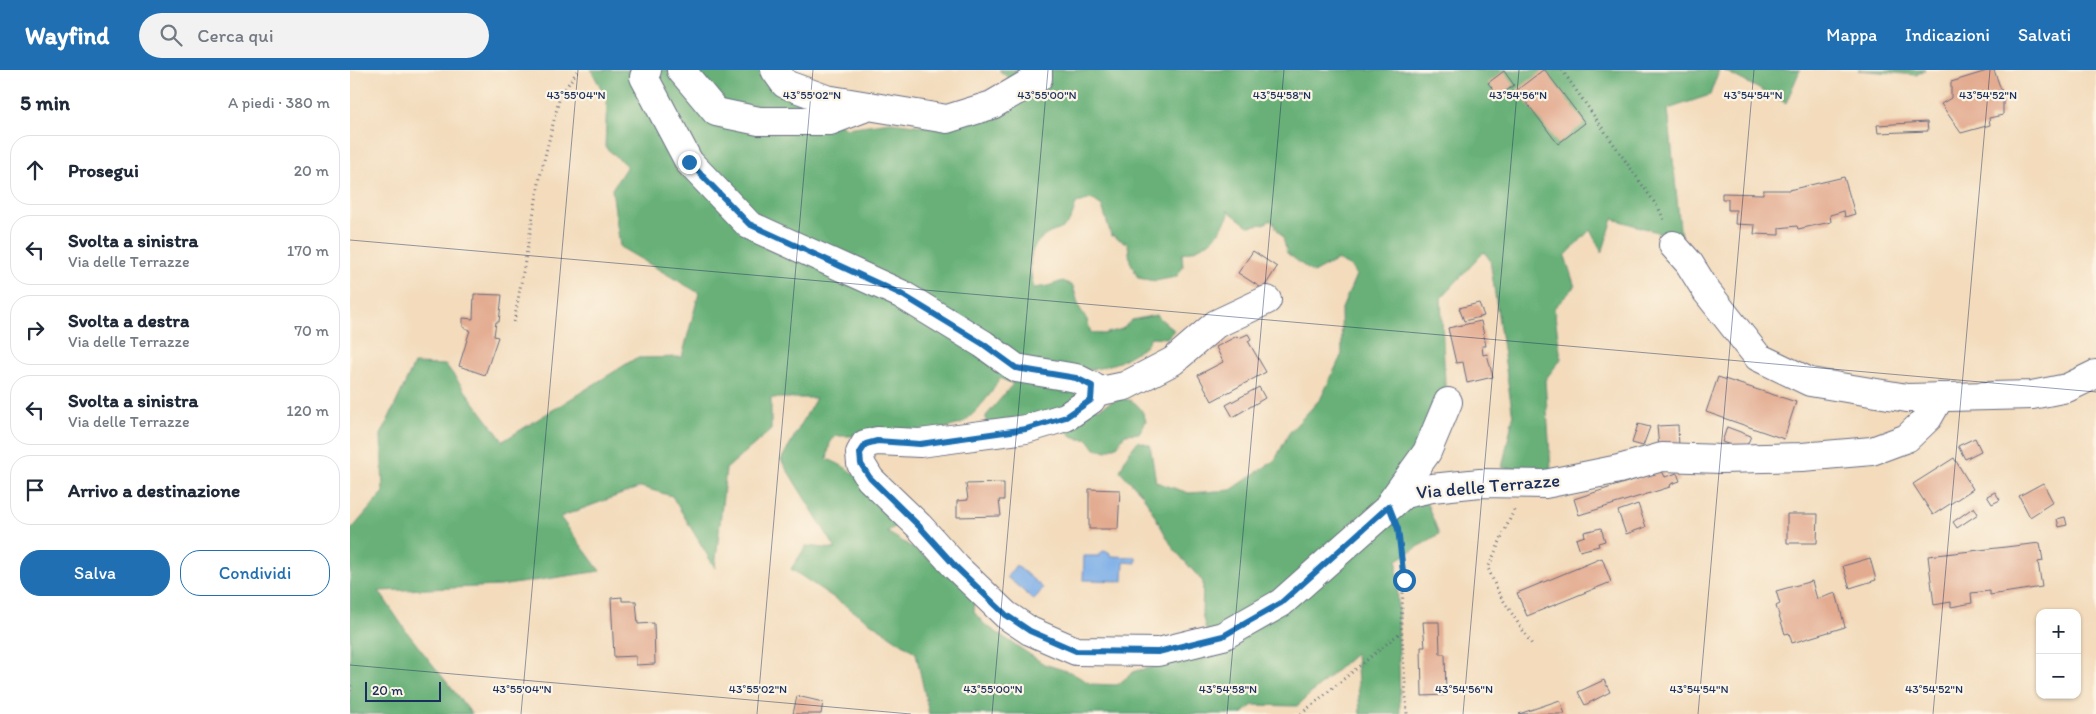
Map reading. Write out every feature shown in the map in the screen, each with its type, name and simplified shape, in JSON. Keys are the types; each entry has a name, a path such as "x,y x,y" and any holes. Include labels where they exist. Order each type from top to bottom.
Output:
{"street":[{"path":"647,70 644,77 689,162 749,224 901,294 983,344 1016,368 1076,378 1092,386 1091,393 1125,386 1173,361 1216,324 1267,300"},
{"path":"681,70 716,112 759,121 830,121 870,106"},
{"path":"775,70 785,84 826,99 947,119 992,105 1038,78 1038,70"},
{"path":"1673,245 1689,263 1707,292 1758,357 1810,382 1907,398 2032,395 2066,388 2096,374"},
{"name":"Via delle Terrazze","path":"1091,393 1091,400 1066,417 1026,429 920,444 877,441 866,444 860,453 861,464 870,478 919,526 956,567 1006,615 1030,631 1076,651 1158,652 1223,636 1281,603 1404,494 1432,488 1480,483 1545,484 1618,469 1662,457 1721,459 1793,458 1872,451 1907,438 1928,418 1940,397"},
{"path":"1389,506 1427,452 1448,402"}],"path":[{"path":"514,322 541,172 560,96 578,70"},
{"path":"1562,70 1659,209 1673,245"},
{"path":"1527,484 1488,568 1498,592 1533,646"},
{"path":"1389,506 1398,529 1404,580 1402,632 1406,714"},
{"path":"1301,714 1402,632"},
{"path":"350,685 350,695"}],"green space":[{"path":"591,70 762,70 846,128 891,122 930,127 1013,82 999,70 1719,70 1710,95 1668,109 1681,239 1613,219 1602,253 1590,230 1565,256 1575,287 1554,308 1561,359 1545,380 1551,470 1502,468 1513,417 1490,260 1484,252 1441,298 1447,425 1418,481 1439,534 1397,560 1400,714 1360,714 1356,653 1297,706 1253,705 1242,714 929,714 916,653 791,569 806,546 836,549 781,460 816,398 771,398 771,430 726,469 715,568 672,496 641,487 560,517 600,571 500,586 379,591 406,631 472,714 350,714 350,531 383,493 381,435 414,364 446,365 503,441 636,358 682,357 699,293 620,247 612,189 627,166 605,147 607,99","holes":["1092,199 1102,206 1111,235 1128,244 1130,261 1138,278 1155,281 1176,277 1183,267 1182,254 1199,248 1216,236 1229,215 1227,210 1248,226 1264,224 1271,220 1283,238 1287,253 1313,273 1337,260 1351,267 1356,275 1341,311 1342,354 1321,398 1289,433 1275,460 1231,490 1189,493 1156,482 1150,445 1138,441 1127,455 1120,471 1143,495 1173,548 1203,582 1202,614 1212,654 1135,671 1117,685 1091,684 1070,672 1044,664 984,624 974,612 975,597 933,562 887,532 900,523 858,477 849,470 827,459 830,443 835,436 853,436 870,431 923,435 963,423 991,393 1000,378 1013,384 986,416 986,427 1061,425 1076,438 1088,439 1095,449 1107,451 1118,445 1125,434 1139,433 1146,421 1142,411 1132,401 1116,400 1098,409 1080,391 1026,384 1018,364 1073,372 1100,368 1119,362 1145,347 1151,337 1167,338 1174,330 1156,315 1132,320 1122,329 1104,334 1091,333 1087,320 1079,307 1073,286 1063,281 1034,288 1030,264 1033,250 1037,244 1042,238 1067,225 1076,203"]},
{"path":"1723,70 1800,70 1786,103"},
{"path":"1858,70 1925,70 1916,75"}],"water":[{"path":"1103,551 1109,552 1111,556 1136,557 1136,563 1124,562 1123,581 1083,580 1084,556 1099,556"},
{"path":"1016,565 1043,588 1034,600 1007,577"}],"building":[{"path":"1545,70 1585,123 1558,144 1517,90"},
{"path":"1994,70 2003,95 2003,115 1989,118 1990,125 1961,133 1941,104 1951,98 1951,82"},
{"path":"1504,71 1514,85 1499,97 1488,83"},
{"path":"1927,122 1928,131 1878,133 1877,125"},
{"path":"1844,177 1855,214 1845,217 1844,211 1830,215 1831,222 1798,229 1797,226 1779,228 1779,235 1754,234 1755,225 1735,224 1736,210 1728,210 1728,199 1722,199 1722,193 1763,194 1763,190 1789,190"},
{"path":"1253,251 1277,267 1263,289 1238,273"},
{"path":"474,294 502,295 499,322 496,322 494,336 498,337 485,375 459,366 470,330 463,327 463,318 473,319"},
{"path":"1479,303 1484,316 1464,321 1459,308"},
{"path":"1481,321 1486,346 1482,346 1483,355 1487,354 1493,377 1467,383 1463,362 1456,363 1448,328"},
{"path":"1248,334 1251,339 1248,341 1266,372 1212,401 1198,375 1223,362 1216,347 1237,336 1239,338"},
{"path":"1718,377 1796,402 1784,439 1706,412"},
{"path":"1259,387 1265,398 1233,417 1226,405"},
{"path":"1638,424 1650,427 1643,446 1632,443"},
{"path":"1678,425 1679,448 1659,449 1657,426"},
{"path":"1727,427 1751,436 1745,450 1722,442"},
{"path":"1975,438 1981,451 1965,459 1958,446"},
{"path":"1954,458 1973,489 1933,515 1913,484"},
{"path":"1662,471 1665,477 1677,473 1680,481 1671,484 1670,487 1579,515 1574,499"},
{"path":"1004,483 1004,500 999,500 1001,516 957,517 957,501 968,500 966,484"},
{"path":"2043,483 2053,502 2030,517 2019,496"},
{"path":"1089,489 1120,490 1118,529 1089,529"},
{"path":"1995,492 2000,500 1992,504 1987,496"},
{"path":"1638,504 1646,527 1626,534 1618,511"},
{"path":"1974,507 1978,514 1957,528 1953,522"},
{"path":"1787,514 1818,514 1817,543 1787,543"},
{"path":"2065,517 2067,525 2059,527 2057,519"},
{"path":"1601,528 1605,541 1598,543 1599,546 1580,551 1576,539 1585,536 1584,532"},
{"path":"2040,543 2043,561 2038,562 2042,587 1990,595 1990,591 1971,593 1972,603 1951,607 1951,602 1934,605 1928,556"},
{"path":"1602,558 1611,582 1527,616 1517,593"},
{"path":"1870,558 1876,580 1850,588 1843,566"},
{"path":"1812,581 1817,599 1836,593 1845,627 1792,643 1789,633 1785,634 1776,606 1780,604 1776,591"},
{"path":"622,597 622,601 636,601 638,624 654,623 655,664 636,665 636,656 614,657 611,598"},
{"path":"1423,622 1439,622 1440,654 1445,654 1446,695 1422,696 1421,647 1425,647"},
{"path":"1604,680 1610,692 1585,705 1578,692"},
{"path":"797,696 823,702 821,714 793,714"},
{"path":"1560,700 1565,714 1519,714"}],"route":[{"path":"689,162 749,224 901,294 983,344 1016,368 1076,378 1092,386 1091,400 1066,417 1026,429 920,444 877,441 866,444 860,453 861,464 870,478 919,526 956,567 1006,615 1030,631 1076,651 1158,652 1223,636 1281,603 1389,506 1398,529 1404,580"}]}
